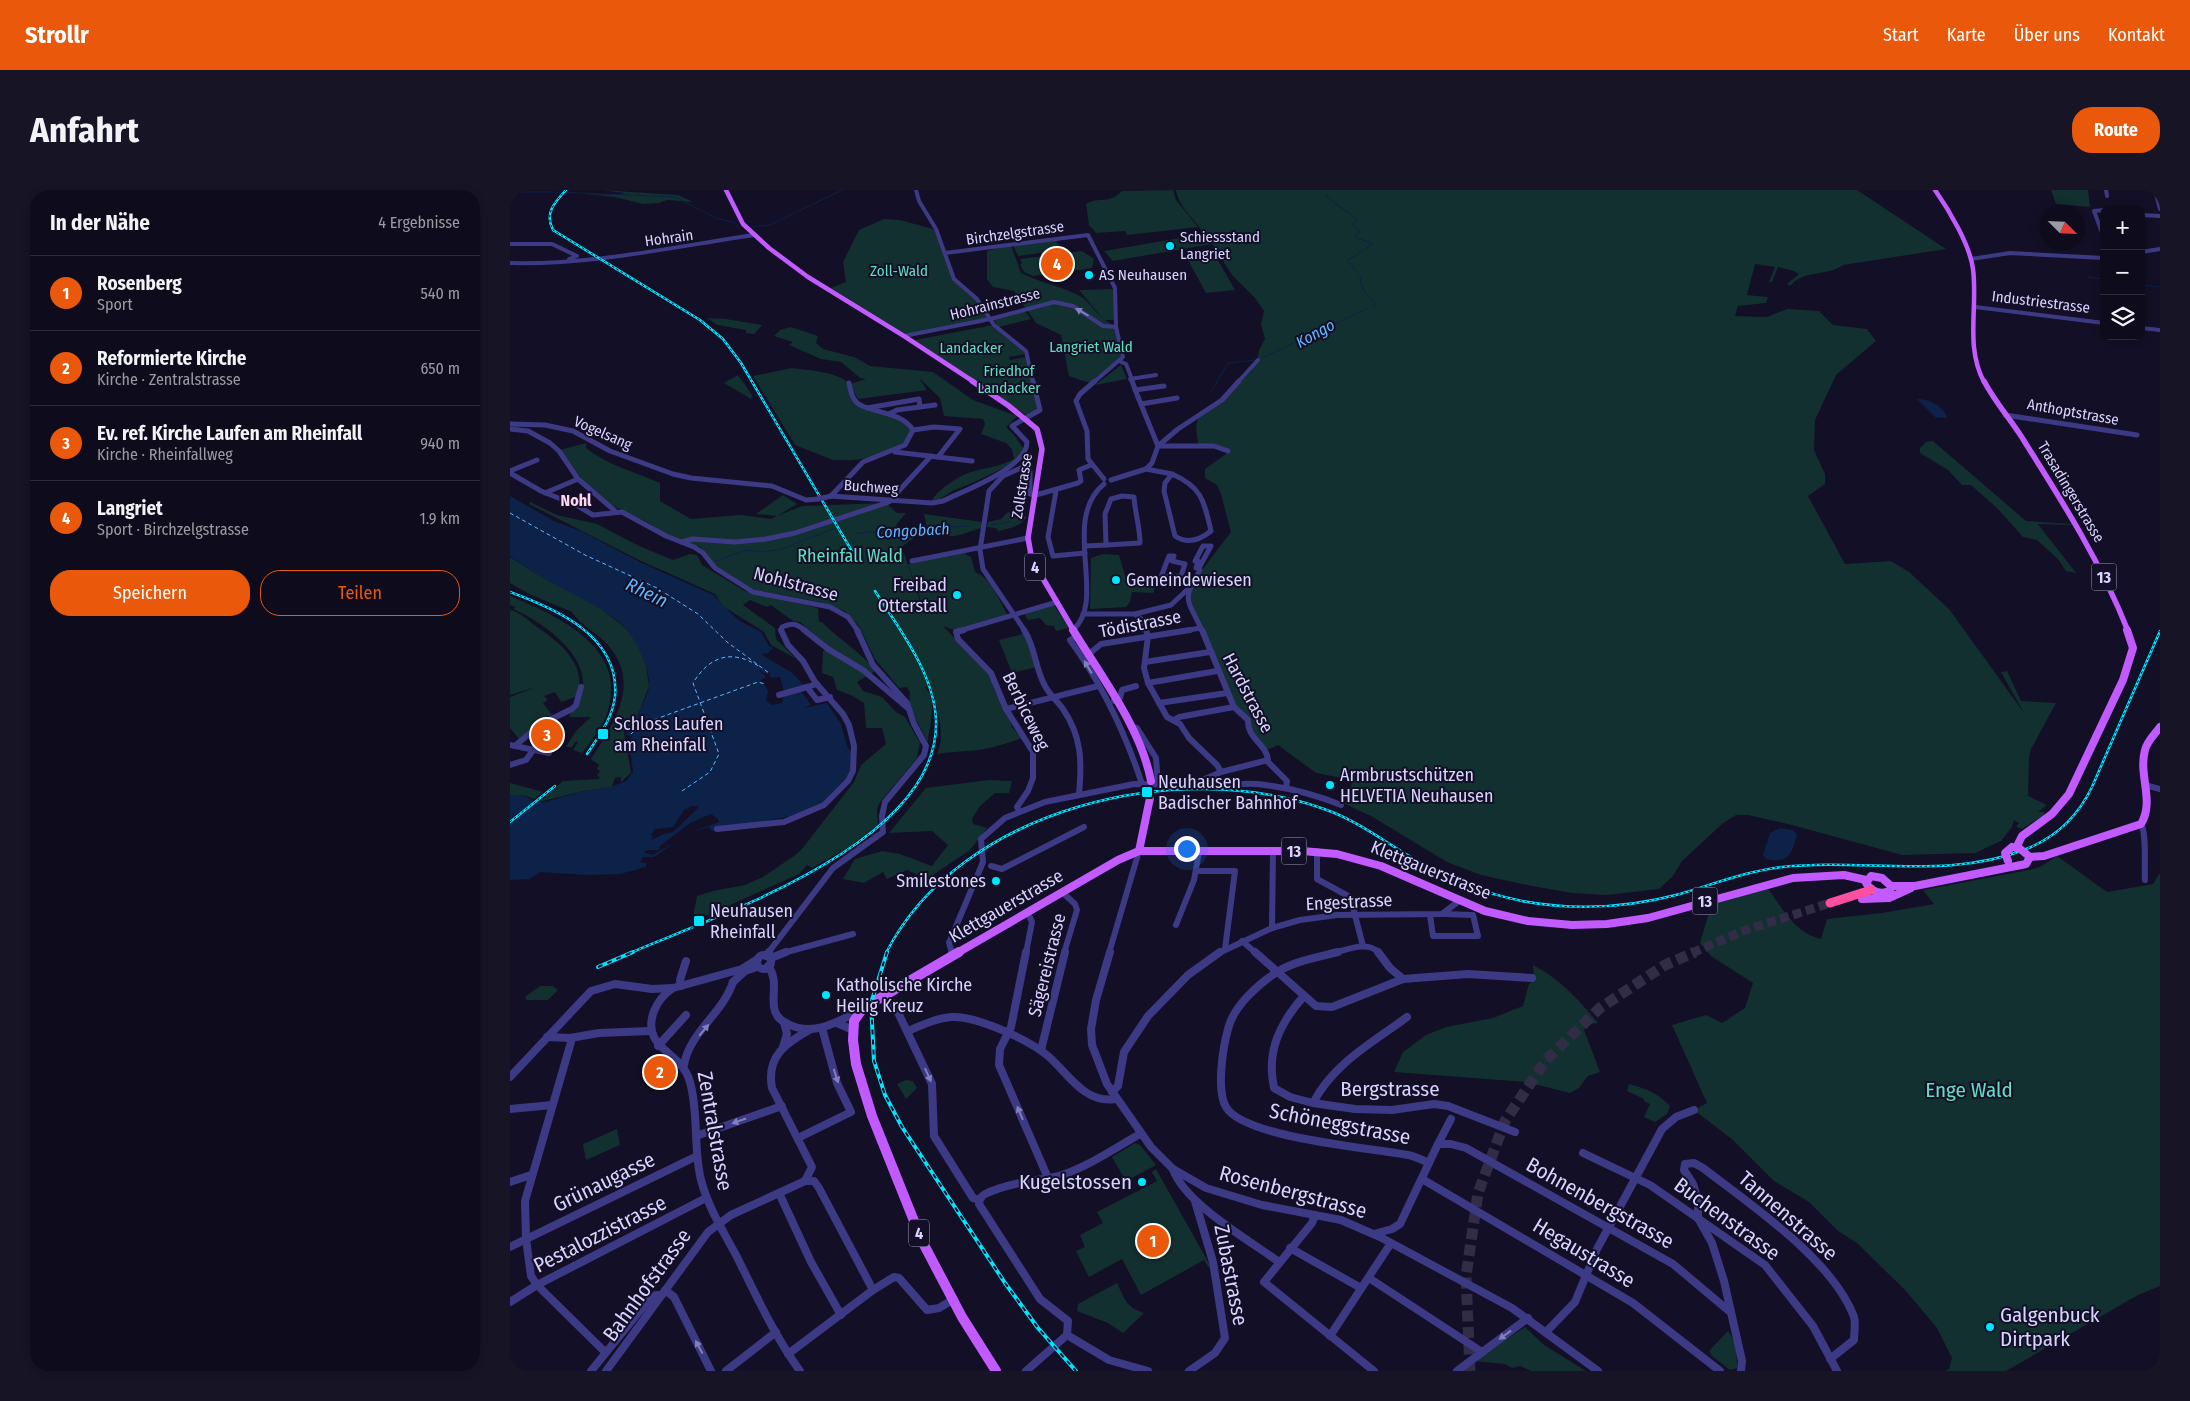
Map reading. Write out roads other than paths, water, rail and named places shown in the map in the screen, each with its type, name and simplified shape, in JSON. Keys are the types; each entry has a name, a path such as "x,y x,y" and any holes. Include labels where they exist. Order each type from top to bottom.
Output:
{"highway":[{"path":"1830,903 1851,898 1871,890"},
{"path":"1851,898 1862,898"}],"main road":[{"name":"Zollstrasse","path":"726,190 739,218 754,235 816,282 904,336 1026,418 1037,428 1042,445 1036,495 1028,538 1032,560 1130,726 1147,759 1151,781"},
{"name":"Trasadingerstrasse","path":"1935,190 1953,216 1971,259 1975,308 1973,347 1976,363 1986,388 2029,448 2084,538 2127,628 2134,648 2123,680 2069,794 2052,814 2022,836 2016,848"},
{"path":"2016,848 2030,858 2041,856 2141,824 2147,812 2143,760 2145,749 2160,727"},
{"path":"1139,851 1150,798"},
{"name":"13","path":"1989,872 2006,864 2005,853 2007,849 2016,848"},
{"name":"Klettgauerstrasse","path":"860,1010 1118,860 1139,851 1317,851 1379,864 1459,900 1492,912 1539,922 1571,926 1601,925 1668,913 1730,893 1791,880 1840,876 1866,880"},
{"name":"13","path":"1866,880 1871,876 1878,876 1885,879 1891,886 1915,886 2026,864 2030,858"},
{"path":"1866,880 1866,885 1871,890"},
{"name":"13","path":"1871,890 1886,893 1891,886"},
{"path":"1862,898 1890,898 1915,886"},
{"name":"4","path":"860,1010 853,1030 856,1060 867,1102 913,1221 954,1299 996,1371"}],"street":[{"path":"916,190 919,201 936,229 954,279 976,300 997,328 1018,343 1028,356 1040,407 1036,413 1026,418"},
{"path":"2106,190 2107,196"},
{"path":"2155,190 2160,209"},
{"path":"2100,210 2094,213 2100,228"},
{"path":"2145,214 2160,216"},
{"name":"Hohrain","path":"744,236 749,231"},
{"name":"Hohrain","path":"738,238 754,235"},
{"name":"Hohrain","path":"510,263 547,264 603,258 754,235"},
{"name":"Birchzelgstrasse","path":"945,253 982,250 1012,244 1088,235 1115,288 1116,327"},
{"path":"510,244 552,244 577,256 561,260"},
{"path":"2145,251 2160,249"},
{"path":"1971,259 2010,253 2100,258"},
{"name":"Hohrainstrasse","path":"904,336 990,319 1057,302 1073,306 1103,326 1116,327"},
{"name":"Industriestrasse","path":"1975,308 2100,323"},
{"path":"1104,481 1086,455 1087,431 1077,400 1084,391 1124,358 1116,327"},
{"path":"2145,328 2160,330"},
{"path":"1142,784 1134,754 1098,686 1070,640 1080,624 1083,614 1086,582 1084,518 1086,508 1104,481 1146,469 1152,463 1158,446 1178,429 1199,417 1222,400 1258,360"},
{"path":"1121,362 1126,364 1158,446"},
{"path":"1130,378 1156,375"},
{"path":"850,383 854,400 867,408 908,422 913,430"},
{"path":"1135,390 1164,386"},
{"path":"1141,404 1177,398"},
{"path":"867,408 875,405 919,399 920,407"},
{"path":"889,414 897,410 935,405"},
{"name":"Anthoptstrasse","path":"2005,415 2137,435"},
{"name":"Buchweg","path":"655,468 691,478 772,486 806,500 831,496 932,503 943,501 1011,467 1021,459 1027,448 1024,437 1012,426 1026,418"},
{"name":"Vogelsang","path":"510,424 537,424 573,431 610,451 655,468"},
{"path":"913,430 934,427 960,429 938,457"},
{"path":"510,429 525,430 550,443 559,451 578,479 615,511"},
{"path":"831,496 863,462 895,452 905,445 913,430"},
{"path":"1158,446 1214,446 1228,451"},
{"path":"895,452 972,461"},
{"path":"682,542 688,539 735,542 766,539 795,533 893,500 895,495 931,456"},
{"path":"510,472 538,460"},
{"path":"1079,794 1082,757 1070,721 1044,684 1029,637 983,569 980,546 991,487 1015,469 1023,467 1030,471 1030,494 1036,495 1056,491 1080,482 1079,470 1092,465"},
{"path":"1146,469 1172,474 1189,481 1198,488 1204,501 1211,531 1202,538 1186,540 1175,536 1170,511 1163,497 1165,481 1172,474"},
{"path":"510,472 545,493 578,506 593,516 615,511"},
{"path":"545,493 578,479"},
{"path":"1056,491 1048,536 1052,556 1085,553"},
{"path":"1086,546 1106,545 1140,543 1140,528 1134,514 1134,497 1131,495 1111,499 1105,514 1106,545"},
{"name":"Nohlstrasse","path":"615,511 630,516 699,550 715,568 750,591 766,596 830,606 844,613 856,627 873,665 903,697 909,708"},
{"path":"912,561 1028,538"},
{"path":"1203,546 1211,546 1200,568 1196,568 1198,561 1195,561 1200,548 1203,546"},
{"path":"1169,556 1174,556 1172,561 1185,564 1181,576 1161,577 1169,556"},
{"path":"1083,614 1135,614 1170,605 1189,588 1200,570"},
{"name":"Hardstrasse","path":"953,956 949,943 983,862 981,839 998,823 1019,811 1079,794 1142,784 1191,785 1221,772 1267,761 1267,754 1246,729 1248,720 1234,707 1216,671 1201,628 1187,600 1189,588"},
{"path":"1015,614 1057,602"},
{"name":"Berbiceweg","path":"1015,614 956,632 958,639 989,670 1006,709 1031,749 1034,764 1031,785 1017,807 1019,811"},
{"path":"1135,614 1142,620 1148,636 1144,673 1158,703 1167,716 1180,724 1188,738 1217,765 1221,772"},
{"path":"717,829 724,830 784,822 824,805 848,781 856,754 849,725 830,697 817,684 804,666 803,661 788,645 781,632 782,627 790,623 797,624 828,649 863,670 909,708 914,724 926,746 918,763 885,802 882,816 883,832 833,868 768,957"},
{"name":"Tödistrasse","path":"1089,654 1098,645 1201,628"},
{"path":"1145,662 1210,652"},
{"path":"1148,683 1216,671"},
{"path":"780,695 817,684"},
{"path":"1006,709 1098,686"},
{"path":"1114,701 1120,698 1122,690 1136,686"},
{"path":"513,745 541,724 572,709 576,705 581,687"},
{"path":"807,687 818,700 830,697"},
{"path":"1158,703 1226,693"},
{"path":"1174,720 1179,717 1234,707"},
{"name":"Zollstrasse","path":"1130,726 1137,728 1152,752 1158,768 1158,784"},
{"path":"513,745 549,753"},
{"path":"510,765 526,760 534,749"},
{"path":"1267,761 1287,781 1286,788"},
{"path":"1206,780 1211,783 1286,788 1341,805"},
{"path":"2145,785 2160,789"},
{"path":"2141,824 2145,831 2143,854 2145,880"},
{"path":"991,866 1002,869 1084,827"},
{"name":"Rosenbergstrasse","path":"1139,851 1096,1000 1091,1029 1095,1056 1114,1095 1140,1134 1174,1169 1194,1182 1221,1194 1341,1220 1374,1234 1528,1318 1598,1371"},
{"path":"1272,928 1273,851"},
{"path":"1317,851 1317,879 1348,896 1363,946"},
{"path":"1176,925 1196,871 1198,852"},
{"path":"1196,871 1235,872 1224,945 1225,949"},
{"name":"Sägereistrasse","path":"1041,1050 1043,1048 1059,970 1077,910 1075,904 1063,893"},
{"path":"1442,914 1459,900"},
{"path":"1028,913 1032,922 1011,1027 1001,1042 998,1053 999,1065 1048,1178"},
{"name":"Engestrasse","path":"1114,1095 1118,1086 1124,1052 1144,1022 1188,975 1225,949 1272,928 1300,920 1355,915 1442,914 1473,915 1478,936 1433,936 1430,915"},
{"path":"669,1053 678,1054 686,1050 724,1006 732,982 745,971 768,957 853,934"},
{"path":"1242,941 1316,1006 1332,1007 1403,979 1450,974 1532,978"},
{"path":"1277,972 1307,960 1363,946 1376,950 1390,968 1403,979"},
{"path":"768,957 772,961 768,966"},
{"path":"547,1037 570,1038 650,1031 655,1008 661,996 677,987 686,961"},
{"path":"510,1077 584,998 595,989 623,984 652,990 677,987 720,976 758,963 768,966 774,974 774,1008 778,1016 784,1022 797,1028 822,1028 860,1010"},
{"name":"Schöneggstrasse","path":"1277,972 1239,1007 1226,1031 1222,1044 1221,1071 1226,1106 1243,1121 1274,1131 1356,1149 1410,1155 1429,1163"},
{"path":"720,976 732,982"},
{"path":"652,990 661,996"},
{"name":"Bergstrasse","path":"1304,996 1290,1011 1278,1032 1270,1065 1274,1088 1290,1097 1313,1103 1374,1110 1441,1105 1515,1132"},
{"path":"878,999 894,1004 908,1031 933,1090 932,1127 938,1147 973,1198 979,1200"},
{"path":"658,1046 686,1015"},
{"path":"908,1031 934,1020 953,1017 966,1019 1007,1034 1041,1050 1084,1091 1103,1101 1114,1095"},
{"path":"1313,1103 1322,1086 1347,1060 1407,1018"},
{"path":"783,1047 787,1034 784,1022"},
{"path":"837,1022 853,1030"},
{"path":"798,1138 832,1123 851,1112 837,1083 822,1028"},
{"path":"812,1029 783,1047 775,1056 769,1075 772,1088 812,1167 804,1180 814,1182 819,1188 873,1290"},
{"name":"Zentralstrasse","path":"650,1031 658,1046 684,1065 692,1093 697,1156 706,1198 795,1369"},
{"path":"570,1038 571,1042 530,1175 524,1204 526,1239 531,1276 537,1285 605,1352"},
{"path":"684,1065 686,1050"},
{"path":"510,1109 552,1105"},
{"path":"696,1136 782,1106"},
{"path":"1546,1332 1575,1302 1597,1249 1657,1141 1659,1132 1678,1113 1694,1110"},
{"path":"1374,1234 1392,1229 1400,1224 1429,1163 1441,1144 1451,1119"},
{"path":"1026,1371 1067,1335 1068,1321 1040,1300 979,1204 979,1200 983,1195 1000,1188 1048,1178 1077,1169 1140,1134"},
{"name":"Bohnenbergstrasse","path":"1441,1144 1466,1148 1673,1264 1729,1312"},
{"name":"Buchenstrasse","path":"1583,1153 1637,1178 1765,1265 1793,1297 1813,1326 1837,1371"},
{"name":"Grünaugasse","path":"510,1247 697,1156"},
{"name":"Tannenstrasse","path":"1698,1218 1698,1201 1692,1184 1684,1170 1685,1164 1694,1163 1703,1168 1793,1240 1830,1274 1849,1304 1856,1327 1853,1342 1830,1359"},
{"path":"1174,1169 1177,1181 1195,1201 1279,1262"},
{"path":"510,1182 530,1175"},
{"name":"Hegaustrasse","path":"1422,1179 1507,1227 1633,1303 1720,1371"},
{"name":"Bahnhofstrasse","path":"606,1371 700,1242 719,1223 731,1215 804,1180"},
{"path":"779,1193 811,1262 841,1315"},
{"name":"Pestalozzistrasse","path":"510,1302 537,1285 706,1198"},
{"name":"Zubastrasse","path":"1189,1371 1215,1353 1223,1343 1225,1328 1213,1262 1195,1201"},
{"name":"Zubastrasse","path":"1314,1215 1312,1223 1264,1282 1330,1336"},
{"path":"1698,1218 1712,1242 1724,1280 1729,1312 1742,1361 1741,1371"},
{"path":"1374,1371 1330,1336 1391,1243"},
{"path":"1290,1248 1362,1288"},
{"path":"788,1354 873,1290 894,1277 899,1278 927,1310 939,1308 954,1299"},
{"path":"1369,1278 1482,1352"},
{"path":"591,1371 647,1302 656,1295 663,1293 674,1297 711,1371"},
{"path":"1457,1371 1528,1318"},
{"path":"726,1371 776,1332"},
{"path":"1067,1335 1109,1360 1148,1371"}],"water":[{"path":"1917,399 1935,404 1943,410 1947,418 1935,417"},
{"name":"Rhein","path":"510,496 554,521 581,531 638,561 713,595 738,620 761,632 769,646 773,648 767,654 762,653 764,656 791,672 803,684 801,691 811,705 804,708 827,703 841,724 847,746 853,755 850,774 846,782 827,800 791,816 712,831 709,827 687,834 719,822 711,814 690,823 660,846 659,850 644,852 652,855 677,841 654,857 643,857 640,862 646,863 646,867 620,874 587,875 541,872 529,879 510,880 510,795 524,795 535,802 545,802 583,791 611,787 626,781 633,772 631,756 625,749 629,739 637,732 631,736 626,735 644,703 649,684 646,668 638,647 623,626 604,611 546,579 510,556","holes":["759,670 766,674 771,672 769,676 772,678 780,677 784,691 782,703 772,705 766,701 768,691 765,685 762,685 766,683 760,681 766,677","692,806 698,806 673,832 651,840 653,837 651,835 655,829 673,827 684,810"]},
{"path":"1780,828 1793,830 1797,835 1791,852 1784,859 1766,859 1763,855 1770,833"}],"waterway":[{"path":"752,227 770,225 842,190"},
{"path":"510,192 552,192"},
{"path":"555,192 675,197 716,218 735,223 739,228"},
{"name":"Kongo","path":"1327,194 1327,197 1357,219 1353,225 1360,231 1355,237 1373,244 1358,254"},
{"path":"2145,253 2159,251"},
{"name":"Kongo","path":"1357,255 1347,260 1359,274"},
{"path":"2076,258 2097,259"},
{"name":"Kongo","path":"1360,277 1363,290 1376,305"},
{"path":"2088,277 2100,279"},
{"path":"2145,285 2160,287"},
{"name":"Kongo","path":"1262,358 1368,308"},
{"name":"Kongo","path":"1211,392 1228,363 1256,360"},
{"name":"Congobach","path":"992,525 1010,522"},
{"name":"Congobach","path":"716,561 746,550 763,552 782,549 840,526"},
{"name":"Congobach","path":"857,533 968,526"},
{"path":"737,620 745,614"}],"tunnel":[{"path":"1150,798 1151,781"},
{"path":"1692,953 1743,931 1830,903"},
{"path":"1470,1371 1466,1276 1478,1193 1505,1121 1546,1060 1600,1008 1665,965 1695,952"}],"railway":[{"path":"566,190 555,203 550,213 553,230 700,320 723,339 741,363 856,558"},
{"path":"630,953 717,917 819,868 865,837 903,802 928,763 936,720 934,703 929,685 914,652 875,591"},
{"path":"510,592 547,607 582,628 596,641 607,657 614,675 614,704 604,727 587,754"},
{"path":"886,953 920,903 966,862 1019,830 1078,807 1141,793 1205,789 1266,794 1324,809 1358,825 1437,872 1465,884 1507,898 1562,906 1621,905 1660,899 1743,875 1782,867 1813,865 1936,866 1967,864 1997,858 2026,849 2057,832 2080,807 2092,787 2160,631"},
{"path":"510,822 555,786"},
{"path":"598,967 633,952"},
{"path":"887,952 871,1003 874,1061 885,1095 902,1127 1005,1283 1038,1328 1076,1371"}],"place":[{"name":"Schiessstand Langriet","path":"1170,246"},
{"name":"Langriet","path":"1057,264"},
{"name":"AS Neuhausen","path":"1089,275"},
{"name":"Gemeindewiesen","path":"1116,580"},
{"name":"Freibad Otterstall","path":"957,595"},
{"name":"Schloss Laufen am Rheinfall","path":"603,734"},
{"name":"Ev. ref. Kirche Laufen am Rheinfall","path":"547,735"},
{"name":"Armbrustschützen HELVETIA Neuhausen","path":"1330,785"},
{"name":"Neuhausen Badischer Bahnhof","path":"1147,792"},
{"name":"Smilestones","path":"996,881"},
{"name":"Neuhausen Rheinfall","path":"699,921"},
{"name":"Katholische Kirche Heilig Kreuz","path":"826,995"},
{"name":"Reformierte Kirche","path":"660,1072"},
{"name":"Kugelstossen","path":"1142,1182"},
{"name":"Rosenberg","path":"1153,1241"},
{"name":"Galgenbuck Dirtpark","path":"1990,1327"}],"district":[{"name":"Nohl","path":"576,500"}],"park label":[{"name":"Zoll-Wald","path":"899,271"},
{"name":"Langriet Wald","path":"1091,347"},
{"name":"Landacker","path":"971,348"},
{"name":"Friedhof Landacker","path":"1009,380"},
{"name":"Rheinfall Wald","path":"850,556"},
{"name":"Enge Wald","path":"1969,1090"}]}
